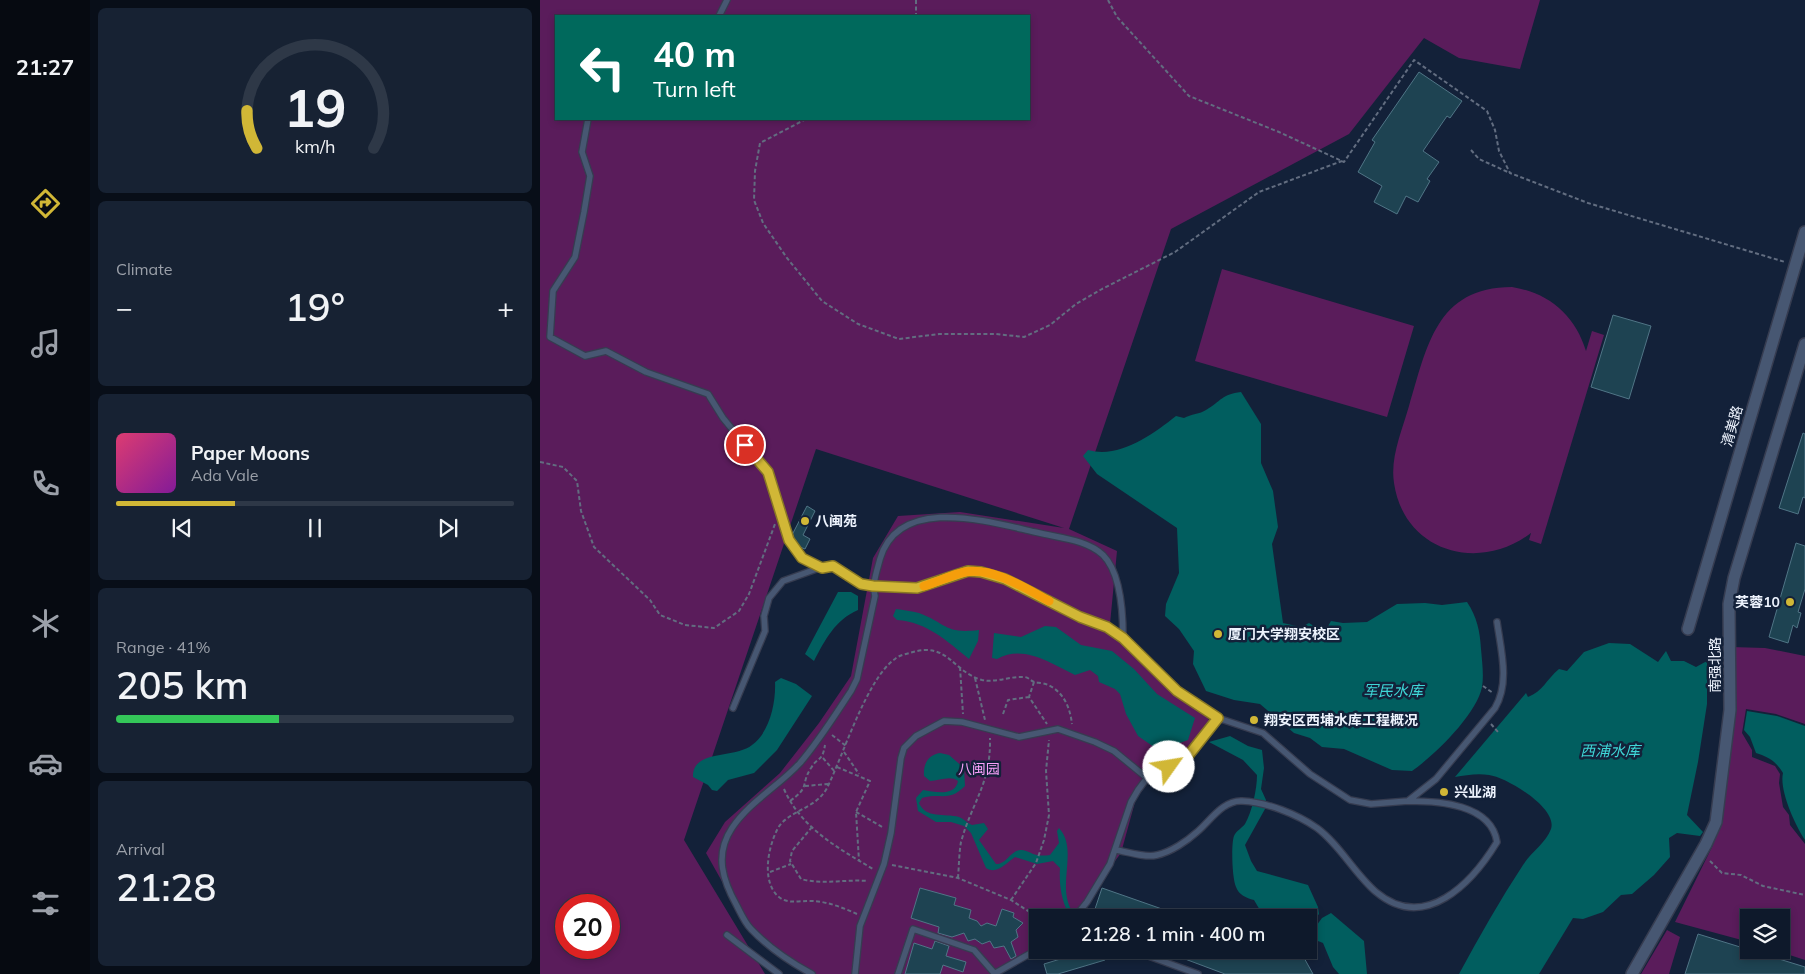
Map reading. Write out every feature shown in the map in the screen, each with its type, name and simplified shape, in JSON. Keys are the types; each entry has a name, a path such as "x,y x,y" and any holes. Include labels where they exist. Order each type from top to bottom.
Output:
{"street":[{"name":"清美路","path":"1688,628 1805,232"},
{"name":"南强北路","path":"1632,974 1702,852 1716,822 1730,710 1729,604 1734,578 1805,344"}],"lane":[{"path":"720,15 727,0"},
{"path":"588,120 582,152 590,176 584,212 575,257 553,291 550,337 585,356 606,351 646,372 708,394 722,418 768,472 789,540 802,558 822,568"},
{"path":"812,974 770,947 749,928 729,892 722,874 721,857 732,828 745,812 781,782 802,760 825,729 857,679 875,596 873,586 885,546 900,530 912,523 936,517 997,524 1090,545 1104,557 1112,570 1119,590 1123,614 1123,638"},
{"path":"733,708 765,631 764,616 769,598 783,581 833,566 861,584 917,588 957,574 981,572 1022,586 1058,607 1107,627 1123,638 1177,691 1218,718 1263,734 1310,774 1350,800 1371,804 1408,801 1431,801 1450,804 1487,819 1495,829 1497,842 1481,866 1458,891 1442,901 1418,906 1408,906 1388,900 1370,886 1317,829 1302,820 1269,807 1243,801 1226,806 1196,833 1157,855 1116,850"},
{"path":"1408,801 1436,779 1495,708 1502,696 1503,666 1497,622"},
{"path":"1081,909 1099,884 1116,850 1130,802 1147,778 1188,756 1218,718"},
{"path":"855,974 860,926 884,864 891,834 898,775 904,748 916,736 937,724 952,720 1019,737 1064,729 1114,751 1147,778"},
{"path":"898,974 913,929 974,950 994,974 1029,954"},
{"path":"727,936 779,974"},
{"path":"1157,959 1198,974"}],"path":[{"path":"916,0 916,15"},
{"path":"1108,0 1117,17 1189,96 1279,132 1342,161"},
{"path":"804,120 760,143 754,171 754,200 764,223 806,284 822,301 858,324 899,339 938,334 1024,336 1050,324 1076,304 1102,288 1175,252 1259,192 1342,161 1344,162 1414,60 1487,111 1495,130 1499,151 1510,173"},
{"path":"1471,150 1479,158 1510,173 1588,203 1795,265"},
{"path":"540,462 564,467 577,481 581,511 594,547 650,600 660,614 685,625 714,628 739,611 749,594 780,510"},
{"path":"864,918 845,908 814,901 794,903 780,899 772,889 768,851 779,826 797,812 808,808 826,791 864,702 895,658 931,649 945,655 974,677 985,681 1025,677 1034,682 1046,684 1060,691 1070,714 1074,733"},
{"path":"960,667 962,722"},
{"path":"958,878 961,843 983,791 991,758 990,729 982,713 974,677"},
{"path":"1029,697 1034,682"},
{"path":"1003,714 1008,700 1029,697"},
{"path":"1011,900 1036,863 1044,840 1049,815 1046,771 1050,730 1029,697"},
{"path":"825,729 846,746"},
{"path":"790,801 803,792 810,769 823,758 826,741 825,729"},
{"path":"844,752 860,776"},
{"path":"823,758 835,772"},
{"path":"837,767 870,781 856,812 860,861"},
{"path":"781,782 797,812 820,836 880,874"},
{"path":"805,786 828,784"},
{"path":"856,812 891,834"},
{"path":"812,827 792,851 792,864 801,879 814,882 836,880 877,882"},
{"path":"1702,852 1708,857 1711,864 1722,873 1741,876 1763,886 1781,888 1805,896"},
{"path":"770,872 792,864"},
{"path":"884,864 958,878 1011,900 1029,912"}],"green space":[{"name":"八闽园","path":"540,0 1540,0 1520,69 1459,58 1424,38 1349,134 1171,229 1069,529 1117,551 1110,624 1191,696 1215,728 1138,791 1121,853 1079,909 1029,909 1029,958 992,974 809,974 751,933 706,853 725,822 780,773 819,723 851,676 873,558 898,516 960,512 1064,528 816,449 684,840 765,974 540,974"},
{"path":"1222,269 1414,326 1387,417 1195,361"},
{"path":"1512,287 1538,294 1559,308 1575,327 1586,351 1592,331 1604,335 1541,544 1529,540 1531,533 1511,545 1489,552 1467,553 1447,549 1428,540 1412,526 1401,507 1393,473 1397,444 1429,342 1439,324 1451,309 1466,297 1486,290"},
{"path":"1731,647 1765,648 1805,656 1805,724 1776,714 1746,709 1742,733 1752,750 1752,757 1775,766 1780,774 1779,783 1783,807 1789,815 1790,825 1805,844 1805,960 1790,955 1790,909 1740,909 1740,940 1675,922 1713,845 1732,685"},
{"path":"1667,930 1680,937 1669,974 1641,974"}],"water":[{"name":"军民水库","path":"1241,392 1261,424 1261,463 1273,491 1278,527 1272,544 1283,623 1301,627 1309,623 1319,629 1327,628 1331,621 1343,623 1367,622 1397,604 1425,603 1442,605 1467,602 1473,613 1480,636 1483,668 1482,687 1478,698 1453,734 1432,755 1412,771 1392,770 1344,749 1322,747 1310,738 1294,733 1260,704 1234,700 1206,691 1193,664 1194,651 1179,629 1165,616 1166,604 1179,573 1177,528 1097,474 1083,456 1088,450 1111,451 1135,444 1176,416 1184,418 1201,412 1226,396"},
{"path":"838,592 851,592 858,596 858,610 837,625 814,661 805,654"},
{"path":"896,609 919,613 959,631 979,630 978,641 969,659 927,628 918,624 897,620 893,616"},
{"path":"1045,626 1056,627 1081,645 1112,651 1134,669 1157,694 1195,718 1188,740 1163,749 1154,747 1138,736 1126,714 1120,694 1115,689 1099,682 1098,676 1090,670 1075,675 1047,661 1027,655 1017,654 997,659 992,658 994,633 1021,637"},
{"name":"西浦水库","path":"1609,643 1630,644 1658,662 1666,651 1671,661 1684,661 1696,667 1707,661 1707,704 1687,815 1703,832 1700,836 1677,833 1669,838 1670,857 1654,875 1632,894 1621,895 1603,912 1583,919 1573,918 1539,974 1459,974 1514,878 1526,860 1549,834 1551,821 1547,812 1539,803 1507,781 1485,774 1455,777 1526,693 1528,697 1533,695 1559,669 1567,671 1584,652"},
{"path":"781,678 796,684 812,696 777,750 754,773 728,780 717,791 712,790 708,785 693,777 699,762 707,758 745,749 758,739 771,716 775,682"},
{"path":"1747,711 1777,716 1805,726 1805,840 1793,817 1783,789 1783,773 1778,765 1756,753 1750,737 1744,730"},
{"path":"1230,736 1248,746 1262,750 1264,768 1261,789 1266,800 1265,809 1245,845 1257,871 1308,885 1318,907 1319,914 1317,916 1317,909 1259,909 1254,900 1243,896 1239,892 1236,887 1233,869 1233,840 1235,834 1245,824 1250,813 1257,775 1243,760 1209,742"},
{"path":"936,754 949,755 964,768 965,786 949,796 928,796 922,798 919,803 922,808 931,813 959,817 972,825 984,823 988,829 979,840 996,864 1003,862 1020,850 1044,856 1050,855 1059,843 1057,831 1059,828 1065,837 1067,847 1066,890 1071,909 1067,909 1064,902 1061,891 1060,868 1053,861 1037,864 1015,857 998,869 990,870 986,868 971,833 964,826 951,822 936,822 918,811 916,798 923,790 933,792 949,791 956,786 958,781 948,778 930,781 924,776 924,768 927,761"},
{"path":"1331,913 1364,941 1367,974 1339,974 1333,967 1323,943 1317,941 1317,925 1322,918"}],"building":[{"path":"1419,72 1462,101 1450,118 1447,116 1423,151 1439,162 1427,179 1430,181 1418,202 1406,196 1397,214 1374,202 1382,186 1358,172 1375,142 1372,140"},
{"path":"1613,315 1651,326 1629,399 1591,387"},
{"path":"1803,433 1805,434 1805,498 1803,497 1798,514 1779,508"},
{"name":"八闽苑","path":"807,506 815,511 803,535 810,539 805,549 800,547 792,535"},
{"name":"芙蓉10","path":"1796,543 1805,546 1805,589 1798,612 1801,613 1797,628 1793,625 1788,643 1769,637"},
{"path":"920,888 956,898 954,905 971,910 969,918 977,921 981,926 987,923 996,926 1002,909 1014,913 1013,917 1023,923 1016,930 1018,937 1011,942 1016,956 1011,959 1004,946 994,948 990,941 982,944 975,939 968,941 964,933 952,937 938,933 939,927 911,918"},
{"path":"1102,888 1162,909 1095,909"},
{"path":"1698,934 1740,947 1740,959 1779,959 1805,967 1805,974 1685,974"},
{"path":"935,941 949,946 946,956 966,962 963,972 943,965 940,974 905,974 914,943 932,949"},
{"path":"1060,959 1105,960 1058,974 1047,974 1044,964"},
{"path":"1185,959 1305,959 1313,974 1225,974"}],"slow traffic":[{"path":"924,586 968,571 981,572 1022,586 1049,601"}],"place":[{"name":"八闽苑","path":"805,521"},
{"name":"芙蓉10","path":"1790,602"},
{"name":"厦门大学翔安校区","path":"1218,634"},
{"name":"翔安区西埔水库工程概况","path":"1254,720"},
{"name":"兴业湖","path":"1444,792"}],"route":[{"path":"745,445 768,472 789,540 802,558 822,568 833,566 861,584 873,586 917,588 968,571 981,572 1022,586 1058,607 1107,627 1123,638 1177,691 1218,718 1188,756 1169,767"}]}
